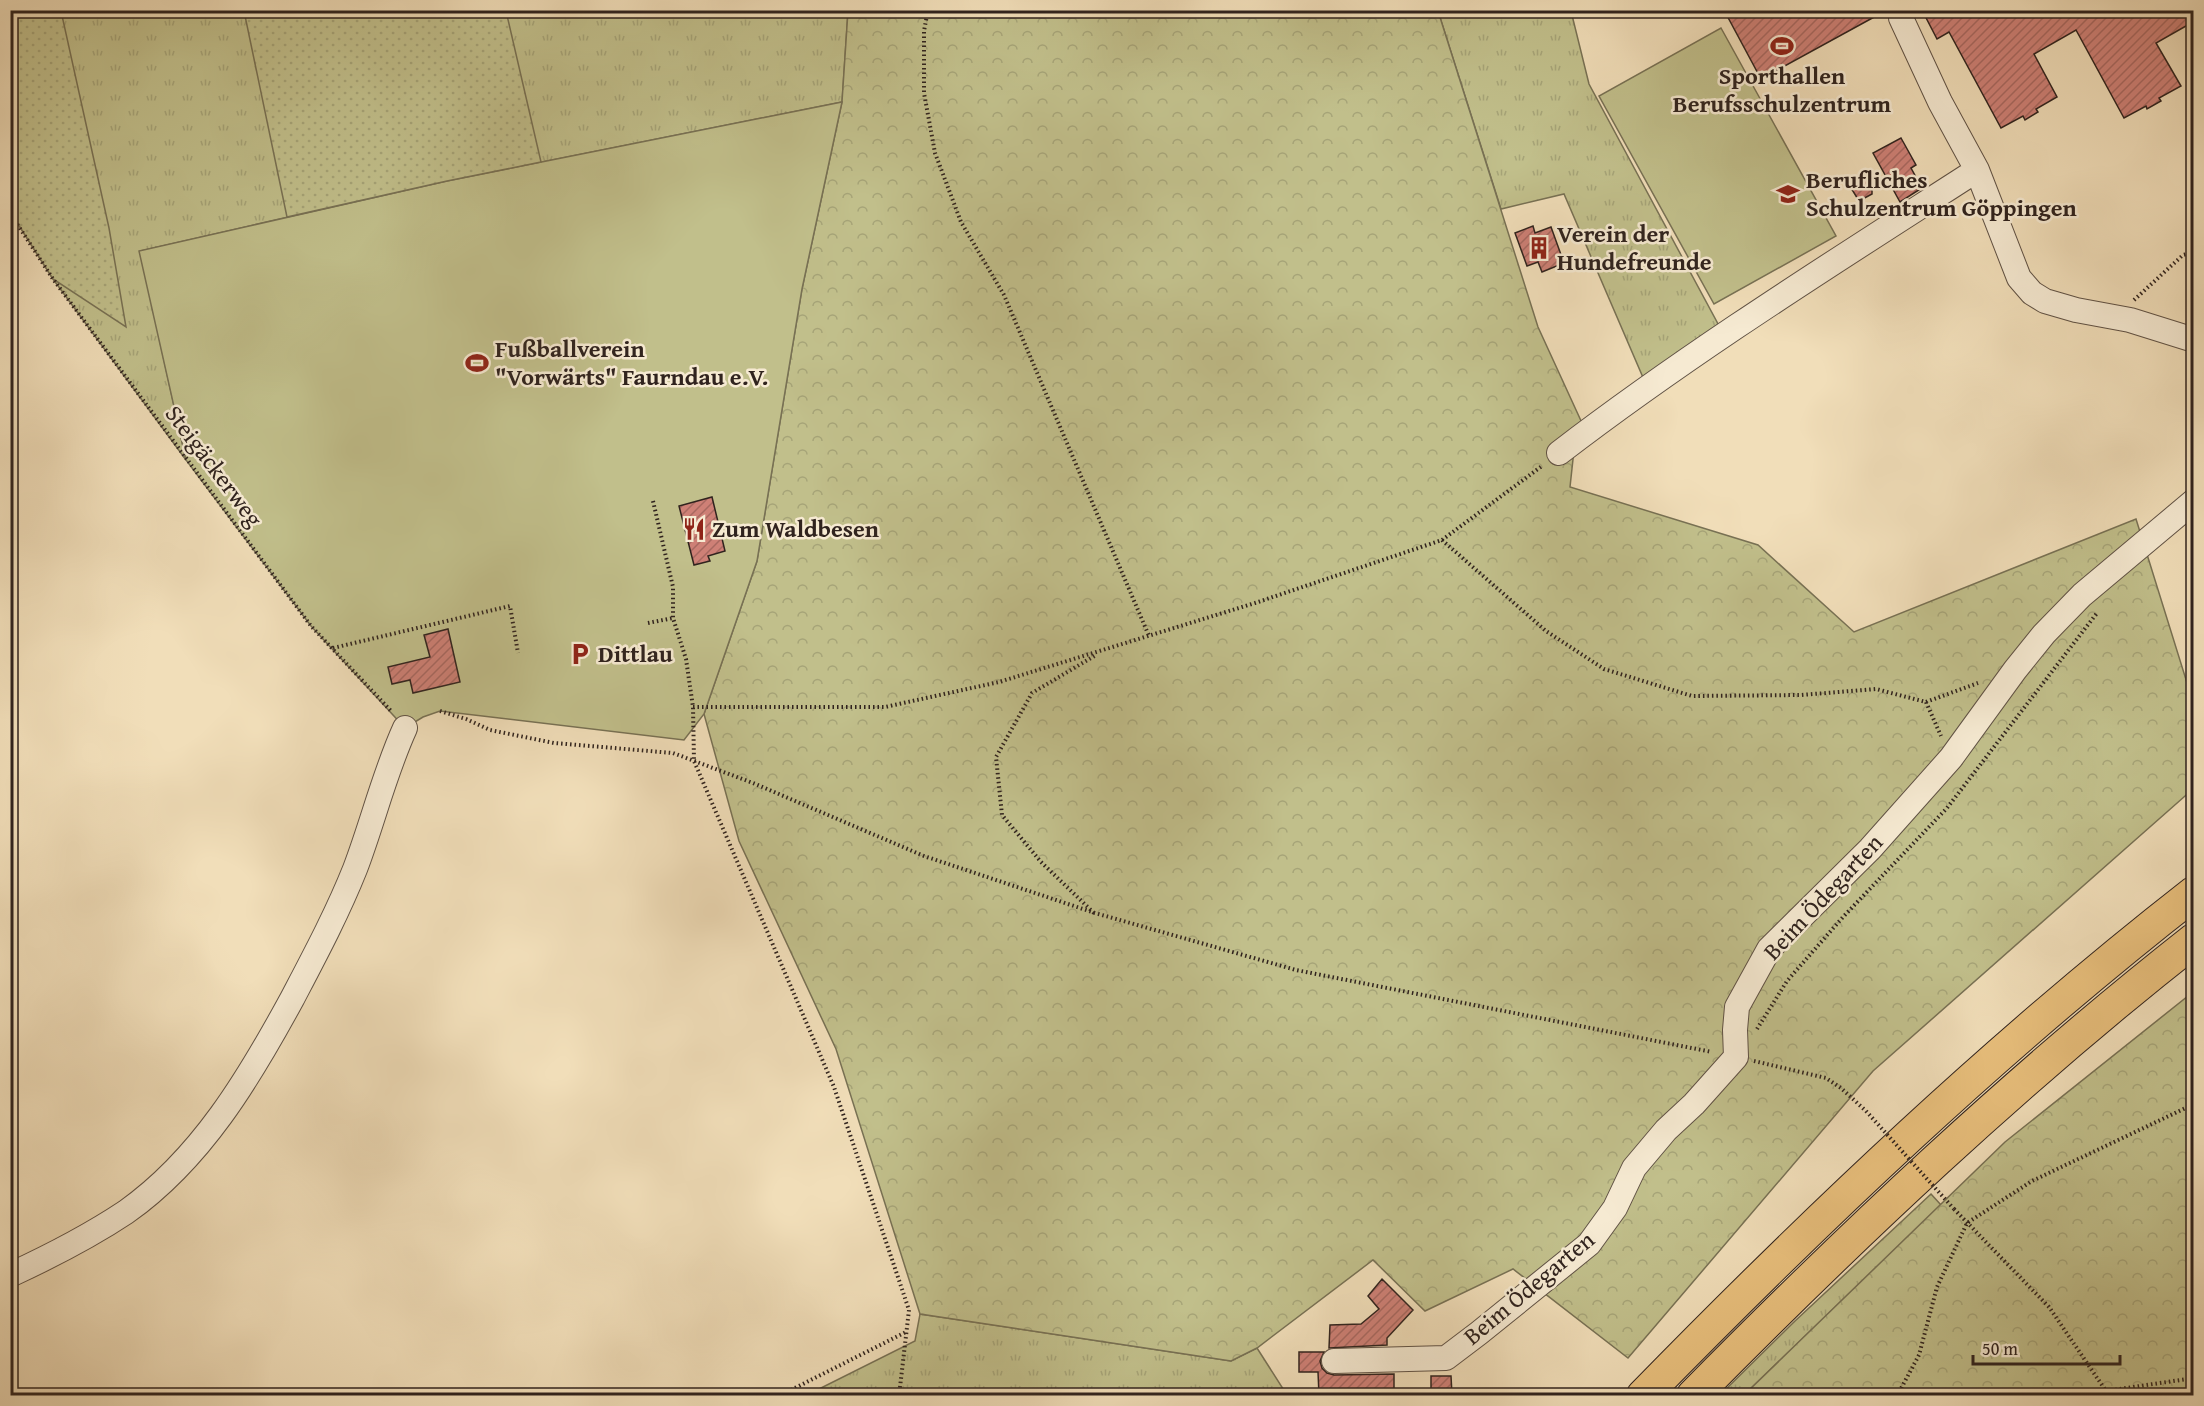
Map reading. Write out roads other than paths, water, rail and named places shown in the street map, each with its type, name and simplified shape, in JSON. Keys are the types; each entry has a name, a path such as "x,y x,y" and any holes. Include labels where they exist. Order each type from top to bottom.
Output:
{"highway":[{"path":"1643,1395 1880,1162 2034,1025 2190,894"},
{"path":"1693,1395 1916,1179 2056,1053 2193,940"}],"lane":[{"path":"1902,10 1901,18 1940,102 1977,170 2019,278 2032,293 2045,301 2076,310 2116,317 2193,340"},
{"path":"1559,453 1602,420 1724,335 1977,170"},
{"name":"Beim Ödegarten","path":"1334,1361 1446,1358 1589,1244 1615,1208 1634,1168 1666,1130 1694,1104 1736,1053 1737,1007 1769,949 1869,849 1951,758 2044,634 2082,595 2193,501"},
{"path":"10,1275 71,1244 126,1212 159,1184 192,1151 225,1111 258,1062 312,962 354,870 394,753 405,728"}],"place":[{"name":"Sporthallen Berufsschulzentrum","path":"1782,46"},
{"name":"Berufliches Schulzentrum Göppingen","path":"1788,194"},
{"name":"Verein der Hundefreunde","path":"1539,248"},
{"name":"Fußballverein \"Vorwärts\" Faurndau e.V.","path":"477,363"},
{"name":"Zum Waldbesen","path":"694,529"},
{"name":"Dittlau","path":"580,654"}]}
